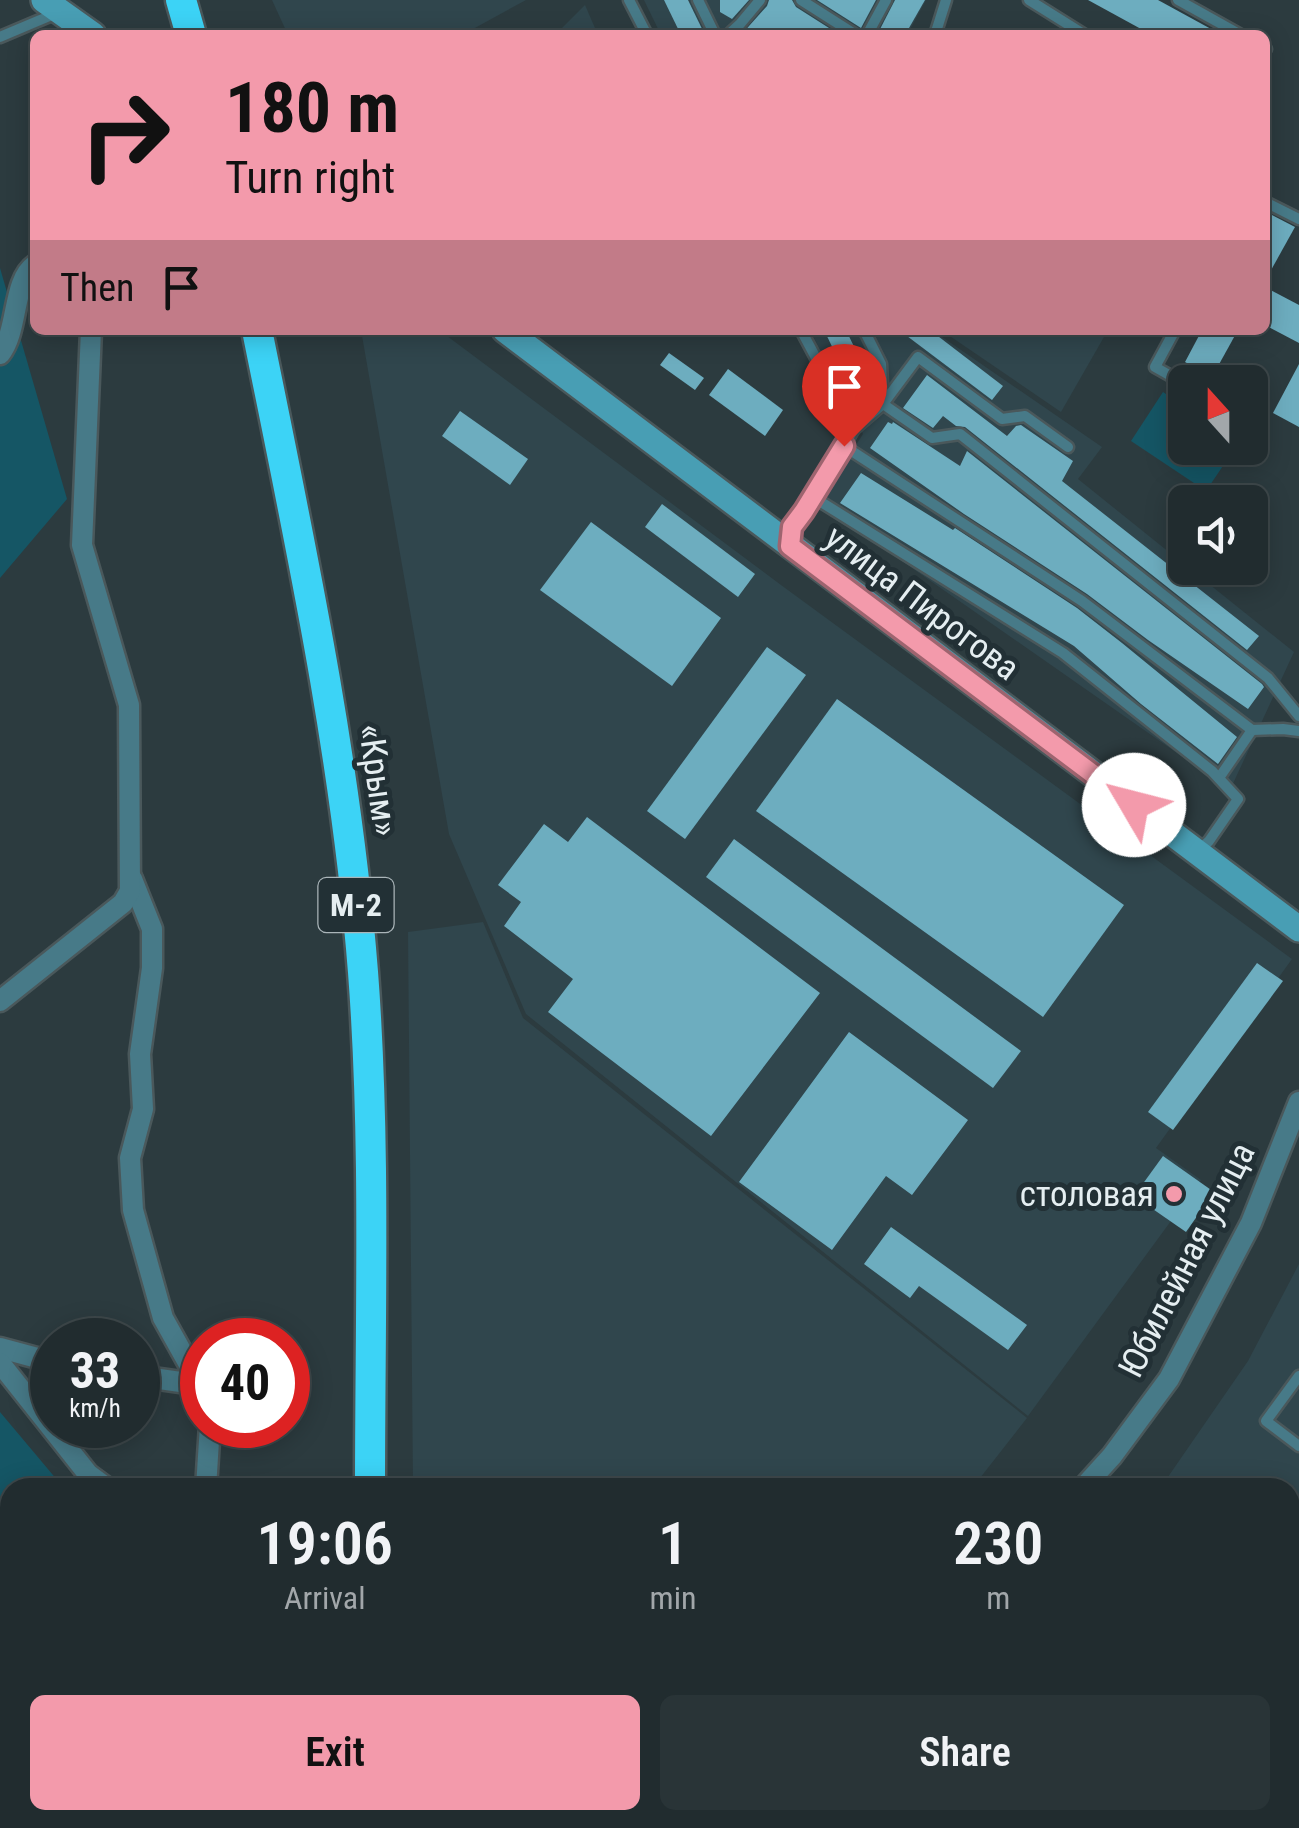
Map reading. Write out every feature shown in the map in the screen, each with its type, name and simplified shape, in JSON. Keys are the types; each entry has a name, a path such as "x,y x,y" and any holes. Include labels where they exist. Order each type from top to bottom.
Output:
{"highway":[{"name":"«Крым»","path":"258,335 326,680 363,974 371,1175 370,1478"}],"street":[{"path":"0,354 8,344 25,272 30,268"},
{"path":"0,1001 124,903 132,879 129,704 82,545 91,335"},
{"name":"улица Пирогова","path":"513,335 1299,929"},
{"path":"132,879 152,930 152,968 140,1054 144,1109 130,1158 133,1210 162,1318 180,1349"},
{"name":"Юбилейная улица","path":"1092,1478 1170,1378 1250,1223 1299,1102"},
{"path":"0,1348 30,1356"},
{"path":"0,1363 93,1478"},
{"path":"208,1478 209,1448"}],"lane":[{"path":"629,0 644,30"},
{"path":"698,0 713,30"},
{"path":"733,30 760,0"},
{"path":"801,0 848,30"},
{"path":"871,30 886,0"},
{"path":"937,30 946,0"},
{"path":"1030,0 1076,30"},
{"path":"1178,0 1232,30"},
{"path":"0,36 67,20"},
{"path":"1270,204 1299,219"},
{"path":"804,335 854,429"},
{"path":"866,335 881,364 884,404"},
{"path":"1168,374 1155,367 1172,335"},
{"path":"790,546 792,527 854,429 884,404 918,357 1002,419 1025,416 1068,447"},
{"path":"884,404 932,438 960,434 1268,678 1299,716"},
{"path":"844,446 1082,601 1252,730 1299,731"},
{"path":"813,497 1063,653 1218,778 1238,799 1209,842 1197,852"},
{"path":"1218,778 1252,730"},
{"path":"1299,1376 1266,1421 1299,1446"}],"shaded area":[{"path":"272,0 526,0 471,30 286,30"},
{"path":"644,0 926,0 910,30 659,30"},
{"path":"585,5 596,30 560,30"},
{"path":"0,268 67,499 0,578"},
{"path":"362,335 446,335 1292,959 1156,1148 1201,1180 1028,1416 526,1014 449,834"},
{"path":"813,335 939,335 1102,447 1078,479 1168,551 1168,585 1210,585 1294,652 1230,790 819,503 863,434"},
{"path":"948,335 1105,335 1061,412"},
{"path":"1163,392 1168,395 1168,465 1224,465 1210,485 1197,485 1131,441"},
{"path":"483,922 523,1018 1027,1418 980,1478 413,1478 408,932"},
{"path":"1299,1264 1299,1478 1167,1478 1248,1361"},
{"path":"0,1412 30,1448 55,1478 0,1478"}],"building":[{"path":"664,0 688,0 703,30 679,30"},
{"path":"720,0 749,0 732,19 720,12"},
{"path":"769,0 792,0 796,7 832,30 745,30"},
{"path":"817,0 876,0 861,28"},
{"path":"895,0 925,0 908,30 880,30"},
{"path":"1088,0 1158,0 1213,30 1143,30"},
{"path":"1270,214 1295,227 1270,272"},
{"path":"1270,290 1299,305 1299,343 1270,328"},
{"path":"826,335 848,335 858,355 840,363"},
{"path":"906,335 937,335 1003,386 992,400"},
{"path":"1199,335 1235,335 1219,365 1185,362"},
{"path":"669,353 704,378 695,390 660,365"},
{"path":"1299,364 1299,427 1273,413"},
{"path":"728,369 783,410 765,436 709,395"},
{"path":"927,375 1007,436 1021,425 1073,461 1062,481 1168,564 1168,585 1194,585 1259,636 1247,650 965,427 956,426 943,416 933,428 903,408"},
{"path":"460,411 528,459 510,485 442,436"},
{"path":"888,422 960,466 967,451 1262,684 1264,687 1248,709 1087,594 870,448"},
{"path":"861,473 955,528 1077,608 1122,643 1237,737 1218,764 1074,646 840,503"},
{"path":"662,504 755,574 738,597 645,527"},
{"path":"591,522 721,618 672,686 540,590"},
{"path":"767,647 806,675 685,839 647,811"},
{"path":"837,699 1124,905 1043,1017 756,811"},
{"path":"587,817 820,993 711,1136 548,1012 573,979 504,926 521,902 498,885 544,824 568,842"},
{"path":"734,839 1021,1051 993,1088 706,877"},
{"path":"1257,963 1283,981 1173,1130 1148,1112"},
{"path":"849,1032 968,1120 912,1195 886,1176 832,1250 739,1182"},
{"name":"столовая","path":"1163,1156 1214,1192 1186,1232 1134,1196"},
{"path":"891,1227 1027,1325 1008,1350 919,1286 910,1298 864,1264"}],"place":[{"name":"столовая","path":"1174,1194"}],"route":[{"path":"844,446 792,527 790,546 1134,805"}]}
